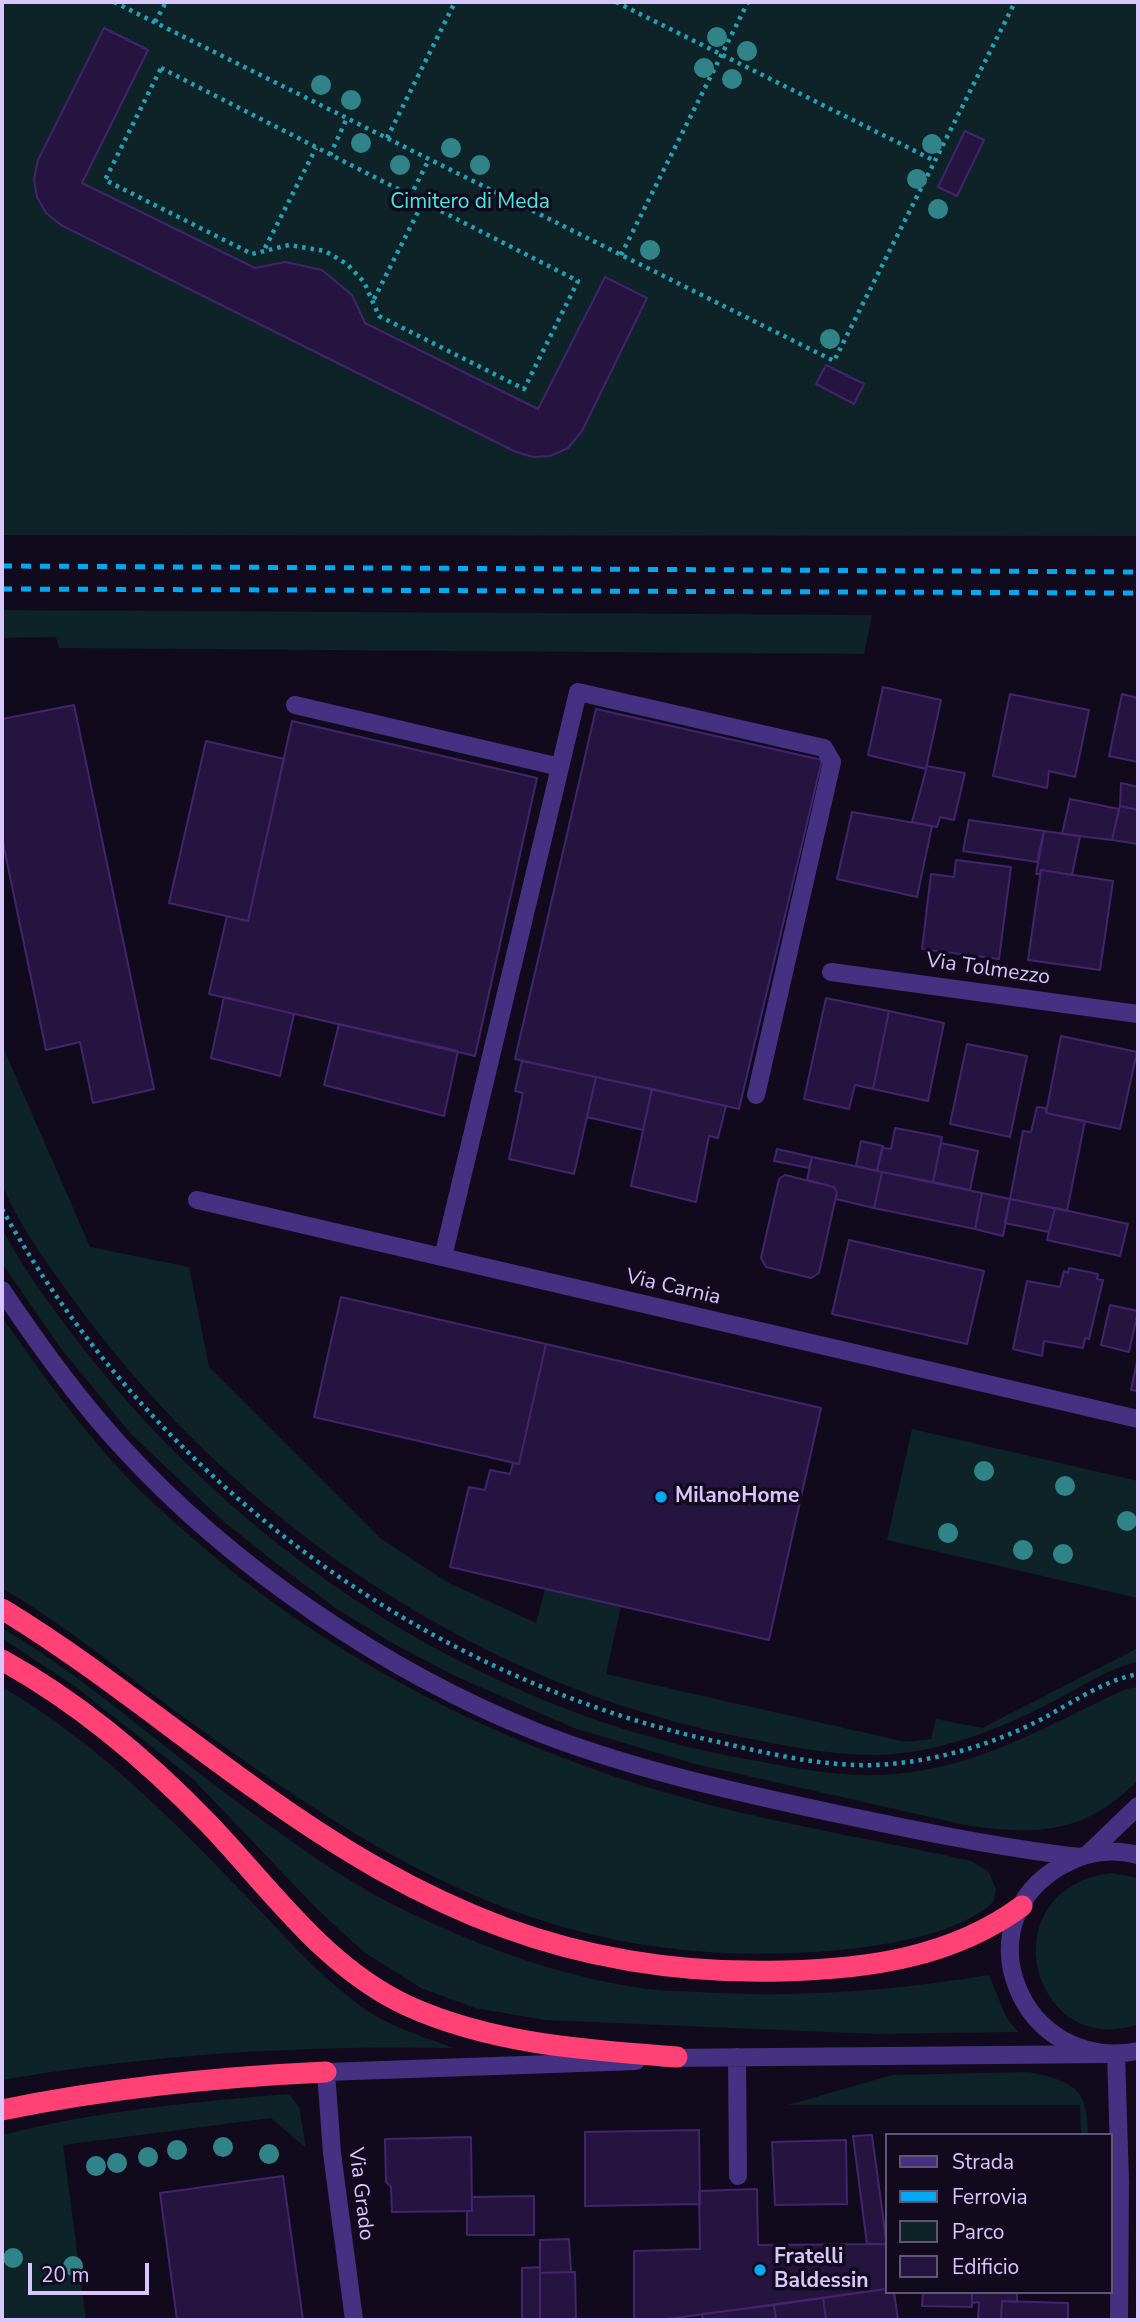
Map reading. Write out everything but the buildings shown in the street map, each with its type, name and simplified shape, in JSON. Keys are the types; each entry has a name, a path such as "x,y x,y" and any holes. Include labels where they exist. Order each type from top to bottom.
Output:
{"highway":[{"path":"2,1609 48,1638 311,1828 411,1888 529,1938 589,1955 645,1964 764,1972 817,1971 908,1958 983,1931 1022,1906"},
{"path":"2,1660 56,1694 143,1762 208,1824 333,1956 406,2005 456,2024 540,2044 677,2057"},
{"path":"2,2110 139,2086 218,2077 326,2072"}],"street":[{"path":"443,1257 578,692 824,748 832,762 757,1095"},
{"path":"295,705 560,767"},
{"name":"Via Tolmezzo","path":"831,972 1138,1014"},
{"name":"Via Carnia","path":"197,1200 1138,1419"},
{"path":"2,1290 58,1369 113,1436 179,1504 241,1556 318,1613 457,1695 537,1732 620,1760 737,1792 943,1837 1084,1855 1119,1851 1138,1855"},
{"path":"1124,2053 1082,2049 1059,2039 1034,2017 1024,2003 1017,1988 1011,1955 1012,1938 1022,1906 1042,1879 1084,1855 1138,1806"},
{"path":"326,2072 581,2065 677,2057 1124,2053"},
{"path":"1119,2320 1124,2053"},
{"path":"737,2057 738,2176"},
{"name":"Via Grado","path":"326,2072 332,2153 354,2320"}],"path":[{"path":"114,2 834,360 1015,2"},
{"path":"155,22 166,2"},
{"path":"387,138 455,2"},
{"path":"616,2 935,161"},
{"path":"621,255 748,2"},
{"path":"160,68 316,148 578,281 524,389 379,316 374,300 356,273 325,251 301,245 264,249 252,254 105,180 160,68"},
{"path":"330,155 347,118"},
{"path":"264,249 316,148"},
{"path":"410,197 429,159"},
{"path":"374,300 423,202"},
{"path":"2,1209 43,1275 111,1368 194,1460 241,1502 364,1596 440,1640 561,1695 643,1724 692,1736 795,1757 873,1765 904,1763 971,1748 1005,1736 1097,1688 1138,1674"}],"green space":[{"name":"Cimitero di Meda","path":"2,2 1138,2 1138,536 2,535"},
{"path":"2,610 872,615 864,654 59,648 56,637 2,638"},
{"path":"2,1045 90,1247 189,1267 209,1367 380,1538 447,1582 536,1623 545,1589 621,1606 606,1674 906,1742 931,1739 936,1719 982,1728 1138,1648 1138,1662 1106,1673 1035,1711 970,1738 924,1750 860,1755 741,1737 644,1713 550,1679 459,1636 372,1584 290,1525 214,1459 144,1387 81,1310 29,1236 4,1189"},
{"path":"2,1229 35,1283 98,1367 162,1439 231,1505 306,1565 385,1619 469,1666 556,1705 647,1736 740,1758 810,1770 863,1775 915,1771 978,1756 1008,1745 1126,1689 1138,1687 1138,1780 1119,1798 1099,1811 1059,1827 1015,1830 966,1825 695,1764 574,1728 455,1676 396,1645 337,1609 223,1521 131,1434 59,1346 2,1263"},
{"path":"2,1317 73,1415 142,1493 246,1582 306,1625 368,1664 432,1700 498,1731 635,1783 739,1812 971,1861 989,1872 996,1890 993,1902 956,1925 933,1933 858,1948 814,1952 722,1953 638,1944 559,1926 484,1899 412,1865 341,1825 269,1778 76,1637 2,1588"},
{"path":"912,1429 1138,1481 1138,1598 887,1540"},
{"path":"2,1628 65,1669 214,1784 323,1863 385,1900 433,1924 489,1947 575,1975 666,1991 736,1994 844,1992 989,1975 1006,2017 1018,2032 876,2034 545,2020 475,2008 421,1988 364,1952 318,1910 193,1779 76,1687 2,1638"},
{"path":"2,1687 69,1732 132,1783 314,1967 343,1992 380,2018 454,2048 340,2048 227,2053 115,2064 2,2080"},
{"path":"1112,1873 1138,1878 1138,2024 1101,2029 1072,2019 1050,1997 1038,1968 1037,1937 1048,1908 1073,1885"},
{"path":"1029,2072 1057,2079 1075,2089 1081,2097 1085,2106 1088,2133 1081,2133 1080,2105 788,2105 892,2075"},
{"path":"289,2094 299,2107 306,2148 271,2118 63,2145 86,2320 2,2320 2,2135 109,2114"}],"railway":[{"path":"2,566 1138,572"},
{"path":"2,589 1138,593"}],"place":[{"name":"MilanoHome","path":"661,1497"},
{"name":"Fratelli Baldessin","path":"760,2270"}]}
